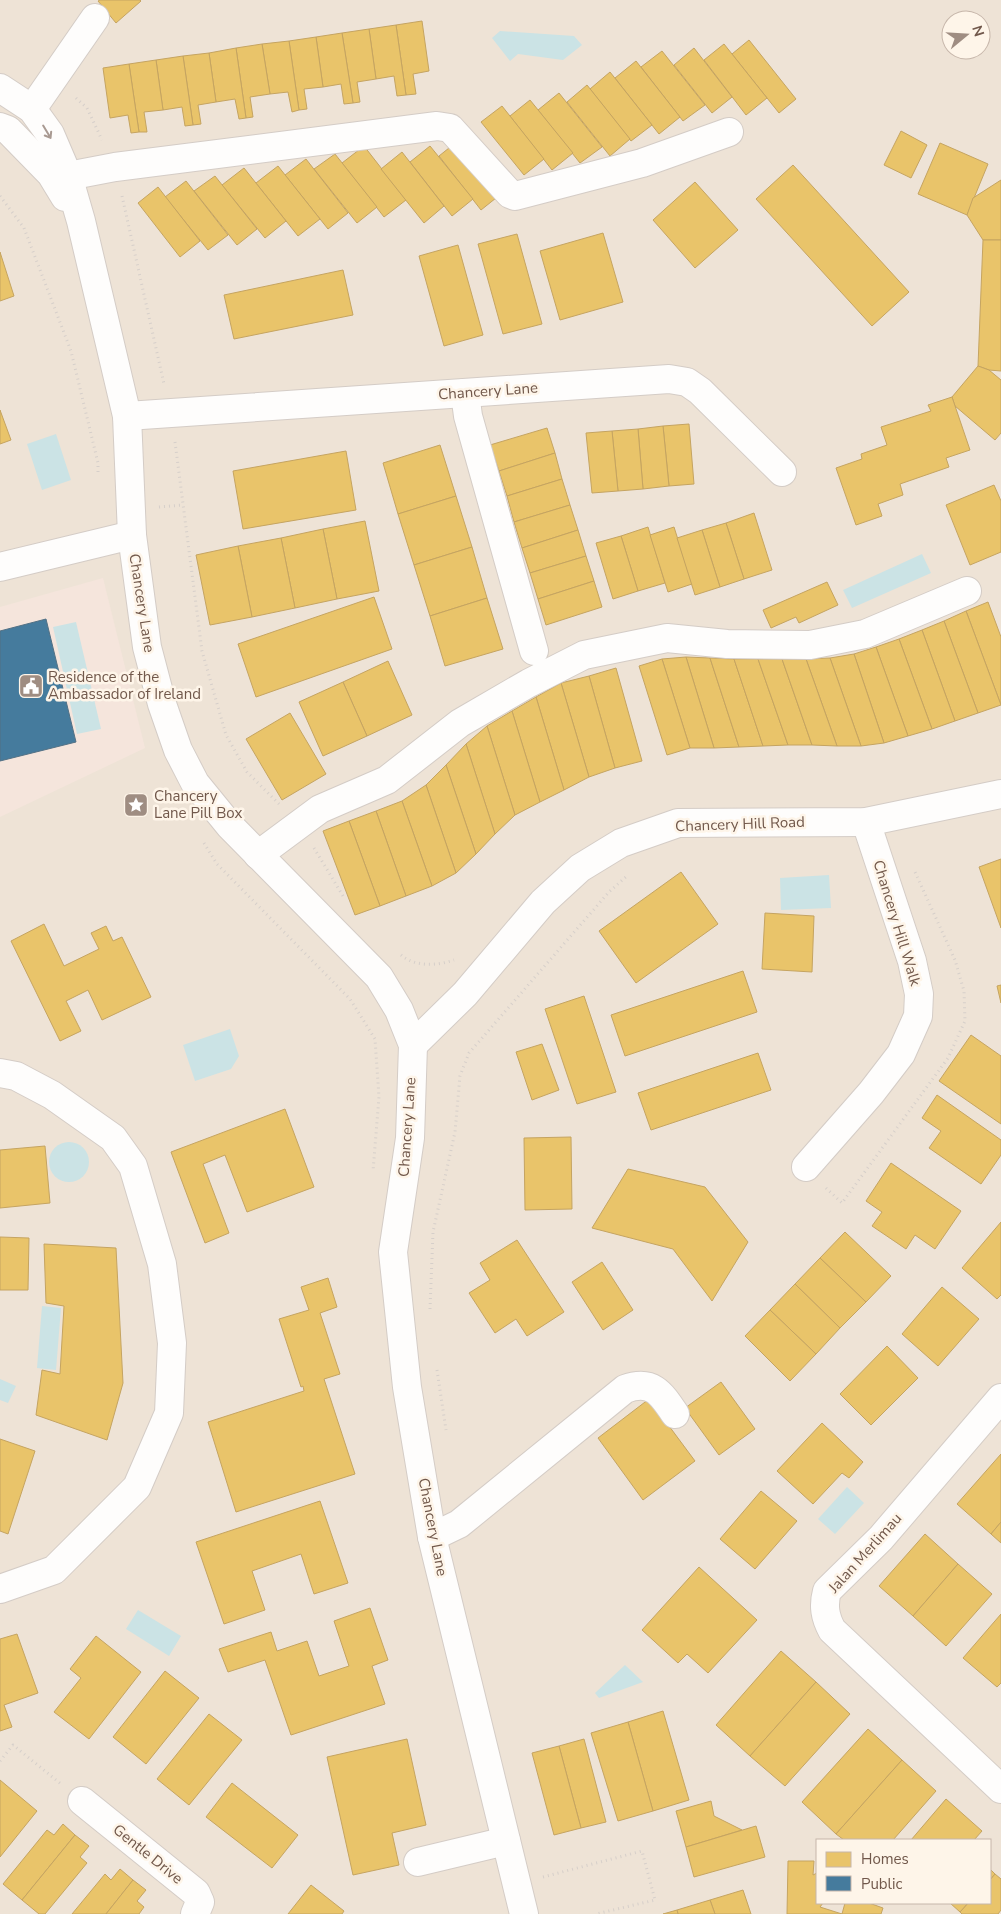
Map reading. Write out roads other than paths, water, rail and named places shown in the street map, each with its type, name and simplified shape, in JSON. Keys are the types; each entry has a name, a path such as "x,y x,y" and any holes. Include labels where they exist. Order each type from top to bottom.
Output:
{"street":[{"path":"32,109 95,18"},
{"name":"Chancery Lane","path":"0,88 32,109 50,134 68,176 81,221 127,416 132,535 147,647 162,704 178,750 195,783 230,826 379,977 399,1010 413,1045 410,1138 393,1252 407,1387 432,1537 524,1914"},
{"path":"68,176 115,167 437,126 450,128 510,194 515,196 642,163 729,132"},
{"name":"Chancery Lane","path":"0,127 8,130 51,174 81,221"},
{"name":"Chancery Lane","path":"127,416 669,379 687,382 700,391 782,472"},
{"path":"465,393 468,416 534,651"},
{"path":"0,567 132,535"},
{"path":"258,855 320,809 387,780 460,723 529,682 584,655 667,638 727,644 810,645 865,634 967,591"},
{"name":"Chancery Hill Road","path":"413,1045 465,994 543,902 580,868 621,843 678,823 866,822 1001,794"},
{"name":"Chancery Hill Walk","path":"806,1167 871,1093 900,1054 918,1016 919,994 912,961 866,822"},
{"path":"0,1073 16,1076 52,1095 114,1138 133,1166 162,1264 172,1343 169,1413 137,1487 54,1570 0,1590"},
{"path":"432,1537 459,1524 625,1388 637,1384 648,1385 663,1396 676,1414"},
{"name":"Jalan Merlimau","path":"1001,1398 881,1538 828,1591 824,1601 825,1611 832,1630 1001,1788"},
{"name":"Gentle Drive","path":"82,1801 196,1894 200,1902 195,1914"},
{"path":"418,1862 506,1841"}],"water":[{"path":"500,31 574,36 582,45 563,60 518,54 510,61 492,38"},
{"path":"56,434 71,480 42,490 27,444"},
{"path":"922,554 931,573 852,608 843,590"},
{"path":"76,622 101,729 77,734 53,627"},
{"path":"829,875 831,908 781,910 780,878"},
{"path":"230,1029 239,1056 231,1069 195,1081 183,1045"},
{"path":"73,1142 80,1145 86,1151 89,1162 88,1170 80,1179 73,1182 65,1182 58,1179 50,1170 49,1158 52,1151 61,1143"},
{"path":"42,1306 61,1308 56,1370 37,1368"},
{"path":"0,1379 16,1386 8,1403 0,1400"},
{"path":"847,1487 864,1503 835,1534 818,1519"},
{"path":"138,1610 181,1636 169,1656 126,1629"},
{"path":"625,1665 643,1682 599,1698 595,1693"}],"place":[{"name":"Residence of the Ambassador of Ireland","path":"31,686"},
{"name":"Chancery Lane Pill Box","path":"136,805"}]}
